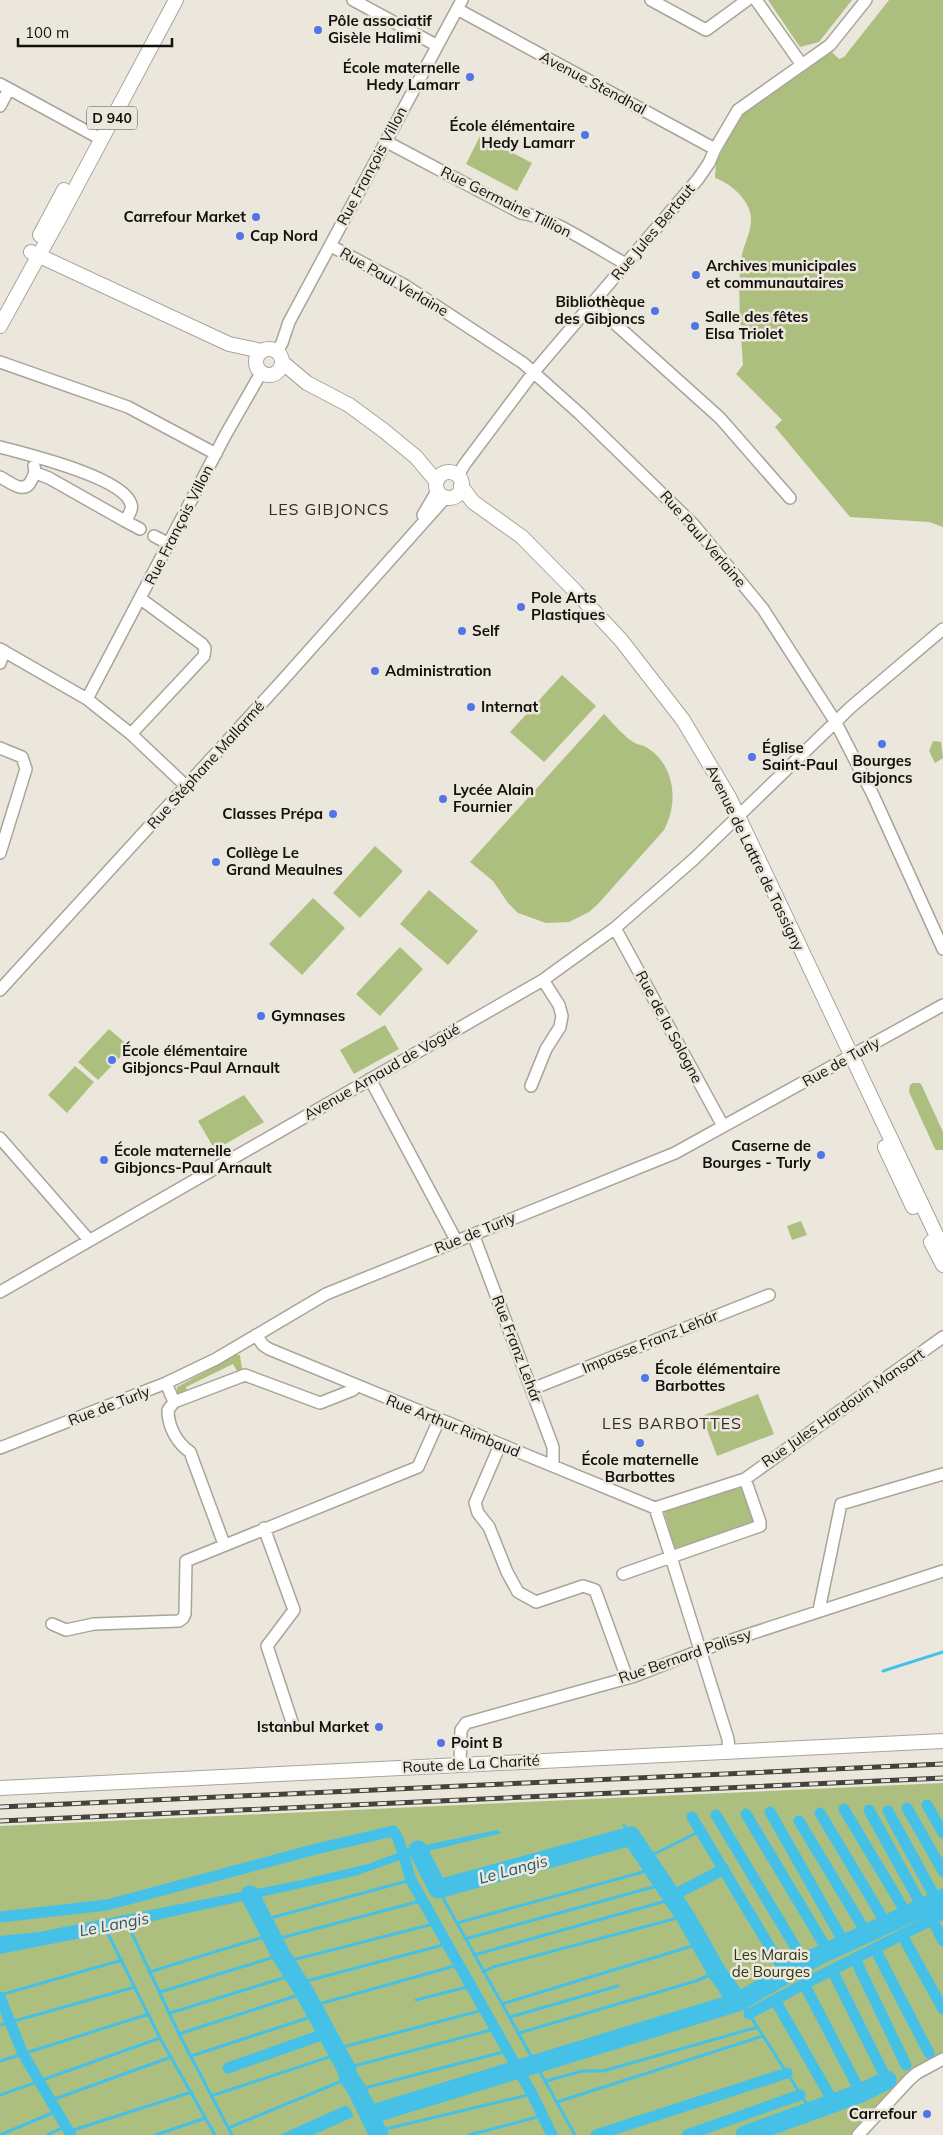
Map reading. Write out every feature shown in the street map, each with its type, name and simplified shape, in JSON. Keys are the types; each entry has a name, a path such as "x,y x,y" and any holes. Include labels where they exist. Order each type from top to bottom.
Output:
{"main road":[{"name":"D 940","path":"0,326 166,0"},
{"name":"D 940","path":"97,137 176,0"},
{"name":"D 940","path":"0,307 35,254"},
{"name":"Avenue de Lattre de Tassigny","path":"35,254 228,344 264,371 307,383 349,405 451,482 473,502 522,537 621,640 683,720 729,797 943,1249"},
{"name":"Avenue de Lattre de Tassigny","path":"228,344 262,350"},
{"path":"269,349 280,357 280,369 264,371 256,357 262,350 269,349"},
{"name":"Avenue de Lattre de Tassigny","path":"280,357 307,383"},
{"name":"Avenue de Lattre de Tassigny","path":"850,1056 855,1078 903,1188 943,1265"},
{"name":"Route de La Charité","path":"0,1788 943,1741"}],"street":[{"path":"354,0 436,45"},
{"path":"651,0 706,30 747,0"},
{"path":"756,0 802,65"},
{"path":"716,149 738,110 830,45 866,0"},
{"name":"Rue François Villon","path":"280,357 282,343 289,322 459,5"},
{"name":"Avenue Stendhal","path":"459,5 716,149"},
{"path":"0,106 4,87 97,137"},
{"name":"Rue Germaine Tillion","path":"385,141 521,213 535,214 626,264"},
{"name":"Rue Jules Bertaut","path":"451,482 533,373 698,180 716,149"},
{"name":"Rue Paul Verlaine","path":"331,246 406,286 496,344 580,414 693,524 763,609 836,721 873,795 943,949"},
{"path":"592,303 720,418 790,498"},
{"path":"0,362 128,406 216,454"},
{"name":"Rue François Villon","path":"87,699 216,454 264,371"},
{"path":"0,447 86,472 126,494 132,505 132,510 125,521"},
{"path":"0,477 25,488 36,473 33,456"},
{"path":"36,473 49,478 140,528"},
{"name":"Rue Stéphane Mallarmé","path":"0,990 410,538 451,482"},
{"path":"154,536 169,544"},
{"name":"Rue François Villon","path":"131,734 204,656 205,652 202,644 141,599"},
{"name":"Avenue Arnaud de Vogüé","path":"0,1292 544,980 616,928 694,859 836,721 943,629"},
{"path":"0,663 2,650 87,699 131,734 186,786"},
{"path":"0,748 22,757 26,765 0,853"},
{"name":"Rue de la Sologne","path":"616,928 723,1126"},
{"path":"531,1086 546,1049 560,1027 562,1016 559,1005 544,980"},
{"name":"Rue de Turly","path":"0,1448 166,1383 203,1366 326,1294 675,1153 943,1005"},
{"path":"370,1079 456,1240"},
{"path":"0,1138 89,1240"},
{"name":"Rue Franz Lehár","path":"473,1234 554,1447 553,1466"},
{"name":"Impasse Franz Lehár","path":"532,1389 769,1295"},
{"name":"Rue Arthur Rimbaud","path":"256,1335 263,1345 269,1349 655,1508"},
{"name":"Rue Jules Hardouin Mansart","path":"655,1508 745,1479 943,1337"},
{"path":"224,1544 190,1452 178,1442 169,1422 168,1410 174,1402 245,1375 320,1403 353,1390 355,1386"},
{"path":"166,1383 174,1402"},
{"path":"52,1624 66,1630 94,1624 179,1620 183,1618 185,1614 186,1561 418,1467 440,1420"},
{"path":"500,1445 475,1503 478,1513 489,1527 507,1572 518,1592 536,1602 583,1586 595,1590 627,1678"},
{"path":"819,1610 841,1504 943,1474"},
{"path":"622,1574 760,1526 745,1479"},
{"path":"655,1508 728,1738 729,1751"},
{"path":"264,1528 294,1610 267,1646 293,1725"},
{"name":"Rue Bernard Palissy","path":"460,1764 461,1730 466,1723 627,1678 701,1650 819,1610 943,1571"},
{"path":"858,2135 909,2080 917,2073 943,2058"}],"green space":[{"path":"768,0 852,0 819,42 800,47"},
{"path":"889,0 943,0 943,527 929,522 850,517 775,427 782,420 736,374 743,365 739,287 742,256 751,220 748,207 739,194 728,184 715,178 716,162 741,116 755,103 832,52 839,59 844,57"},
{"path":"480,136 532,163 517,191 466,164"},
{"path":"562,675 596,706 544,762 510,732"},
{"path":"604,714 627,737 656,754 663,763 672,785 672,808 669,819 664,830 589,912 569,922 546,923 518,913 508,903 493,881 470,862"},
{"path":"933,741 941,742 943,758 935,763 929,751"},
{"path":"375,846 403,871 360,918 333,893"},
{"path":"429,890 478,931 448,965 400,924"},
{"path":"313,898 345,928 302,975 269,944"},
{"path":"400,947 423,969 380,1016 356,994"},
{"path":"385,1025 399,1049 354,1074 340,1050"},
{"path":"109,1029 130,1047 98,1080 78,1062"},
{"path":"75,1066 94,1082 67,1113 48,1095"},
{"path":"920,1083 922,1086 943,1132 943,1150 936,1150 934,1147 909,1092 910,1085"},
{"path":"244,1095 264,1122 215,1150 198,1121"},
{"path":"801,1221 807,1235 792,1240 787,1226"},
{"path":"236,1355 240,1355 242,1369 237,1371 233,1364 186,1387 188,1394 177,1394 177,1387"},
{"path":"758,1394 774,1434 717,1456 702,1416"},
{"path":"739,1486 754,1522 675,1549 664,1512 665,1509"},
{"name":"Les Marais de Bourges","path":"943,1783 943,2064 915,2080 860,2135 0,2135 0,1826"}],"water":[{"path":"497,1830 502,1833 420,1853 355,1876 134,1925 97,1935 0,1954 0,1936 39,1932 297,1881 368,1864 411,1848"},
{"path":"346,2105 352,2111 353,2117 313,2135 280,2135"}],"waterway":[{"path":"883,1671 943,1652"},
{"path":"927,1805 943,1833"},
{"path":"907,1808 943,1871"},
{"path":"844,1809 908,1916"},
{"path":"869,1810 923,1908"},
{"path":"888,1811 937,1901"},
{"path":"770,1812 845,1944"},
{"path":"820,1813 887,1925"},
{"path":"746,1814 828,1951"},
{"path":"716,1815 805,1963"},
{"path":"692,1817 786,1974"},
{"path":"799,1821 867,1934"},
{"path":"624,1825 631,1836"},
{"path":"0,1917 107,1905 316,1849 393,1831 401,1846 411,1880 532,2094 552,2135"},
{"path":"646,1858 700,1831"},
{"name":"Le Langis","path":"418,1850 438,1889 631,1836 685,1916 717,1972 738,2002"},
{"path":"457,1923 654,1869"},
{"path":"672,1896 724,1869"},
{"path":"263,1920 411,1880"},
{"path":"465,1939 664,1884"},
{"path":"438,1889 575,2135"},
{"path":"250,1895 281,1955 305,1993 346,2068 349,2078 379,2135"},
{"path":"369,2115 738,2002 816,1957 943,1898"},
{"path":"474,1955 673,1899"},
{"path":"273,1940 424,1900"},
{"path":"749,2014 943,1914"},
{"path":"483,1972 493,1967 685,1916"},
{"path":"932,1919 943,1941"},
{"path":"127,1923 179,2034 232,2135"},
{"path":"285,1962 437,1923"},
{"path":"106,1930 160,2038 215,2135"},
{"path":"149,1972 270,1935"},
{"path":"902,1935 943,2009"},
{"path":"502,2004 702,1943"},
{"path":"299,1983 447,1944"},
{"path":"875,1949 929,2053"},
{"path":"160,1992 281,1955"},
{"path":"855,1959 906,2065"},
{"path":"0,1995 122,1960"},
{"path":"312,2006 458,1965"},
{"path":"832,1970 887,2080"},
{"path":"519,2033 696,1981 717,1972"},
{"path":"170,2013 293,1975"},
{"path":"804,1984 861,2093"},
{"path":"416,2000 471,1986"},
{"path":"510,2017 618,1986"},
{"path":"0,2025 135,1987"},
{"path":"179,2034 305,1993"},
{"path":"0,1997 23,2054 71,2135"},
{"path":"775,2000 834,2103"},
{"path":"738,2002 749,2014 812,2112"},
{"path":"335,2049 483,2010"},
{"path":"0,2061 149,2014"},
{"path":"191,2056 317,2015"},
{"path":"546,2081 582,2071 603,2071 758,2027"},
{"path":"346,2068 495,2029"},
{"path":"228,2068 327,2033"},
{"path":"557,2102 763,2036"},
{"path":"0,2095 160,2038"},
{"path":"357,2090 507,2051"},
{"path":"211,2096 338,2054"},
{"path":"52,2100 171,2057"},
{"path":"596,2135 787,2073"},
{"path":"228,2128 349,2078"},
{"path":"745,2135 861,2093 887,2080"},
{"path":"70,2131 192,2092"},
{"path":"369,2135 377,2131 532,2094"},
{"path":"687,2135 800,2095"},
{"path":"0,2135 57,2111"},
{"path":"469,2135 541,2116"},
{"path":"156,2135 205,2118"},
{"path":"47,2135 66,2126"},
{"path":"757,2130 759,2135"},
{"path":"547,2135 551,2134"}],"railway":[{"path":"0,1807 943,1764"},
{"path":"0,1821 943,1778"}],"place":[{"name":"Pôle associatif Gisèle Halimi","path":"318,30"},
{"name":"École maternelle Hedy Lamarr","path":"470,77"},
{"name":"École élémentaire Hedy Lamarr","path":"585,135"},
{"name":"Carrefour Market","path":"256,217"},
{"name":"Cap Nord","path":"240,236"},
{"name":"Archives municipales et communautaires","path":"696,275"},
{"name":"Bibliothèque des Gibjoncs","path":"655,311"},
{"name":"Salle des fêtes Elsa Triolet","path":"695,326"},
{"name":"Pole Arts Plastiques","path":"521,607"},
{"name":"Self","path":"462,631"},
{"name":"Administration","path":"375,671"},
{"name":"Internat","path":"471,707"},
{"name":"Bourges Gibjoncs","path":"882,744"},
{"name":"Église Saint-Paul","path":"752,757"},
{"name":"Lycée Alain Fournier","path":"443,799"},
{"name":"Classes Prépa","path":"333,814"},
{"name":"Collège Le Grand Meaulnes","path":"216,862"},
{"name":"Gymnases","path":"261,1016"},
{"name":"École élémentaire Gibjoncs-Paul Arnault","path":"112,1060"},
{"name":"Caserne de Bourges - Turly","path":"821,1155"},
{"name":"École maternelle Gibjoncs-Paul Arnault","path":"104,1160"},
{"name":"École élémentaire Barbottes","path":"645,1378"},
{"name":"École maternelle Barbottes","path":"640,1443"},
{"name":"Istanbul Market","path":"379,1727"},
{"name":"Point B","path":"441,1743"},
{"name":"Carrefour","path":"927,2114"}],"district":[{"name":"LES GIBJONCS","path":"329,509"},
{"name":"LES BARBOTTES","path":"672,1423"}]}
